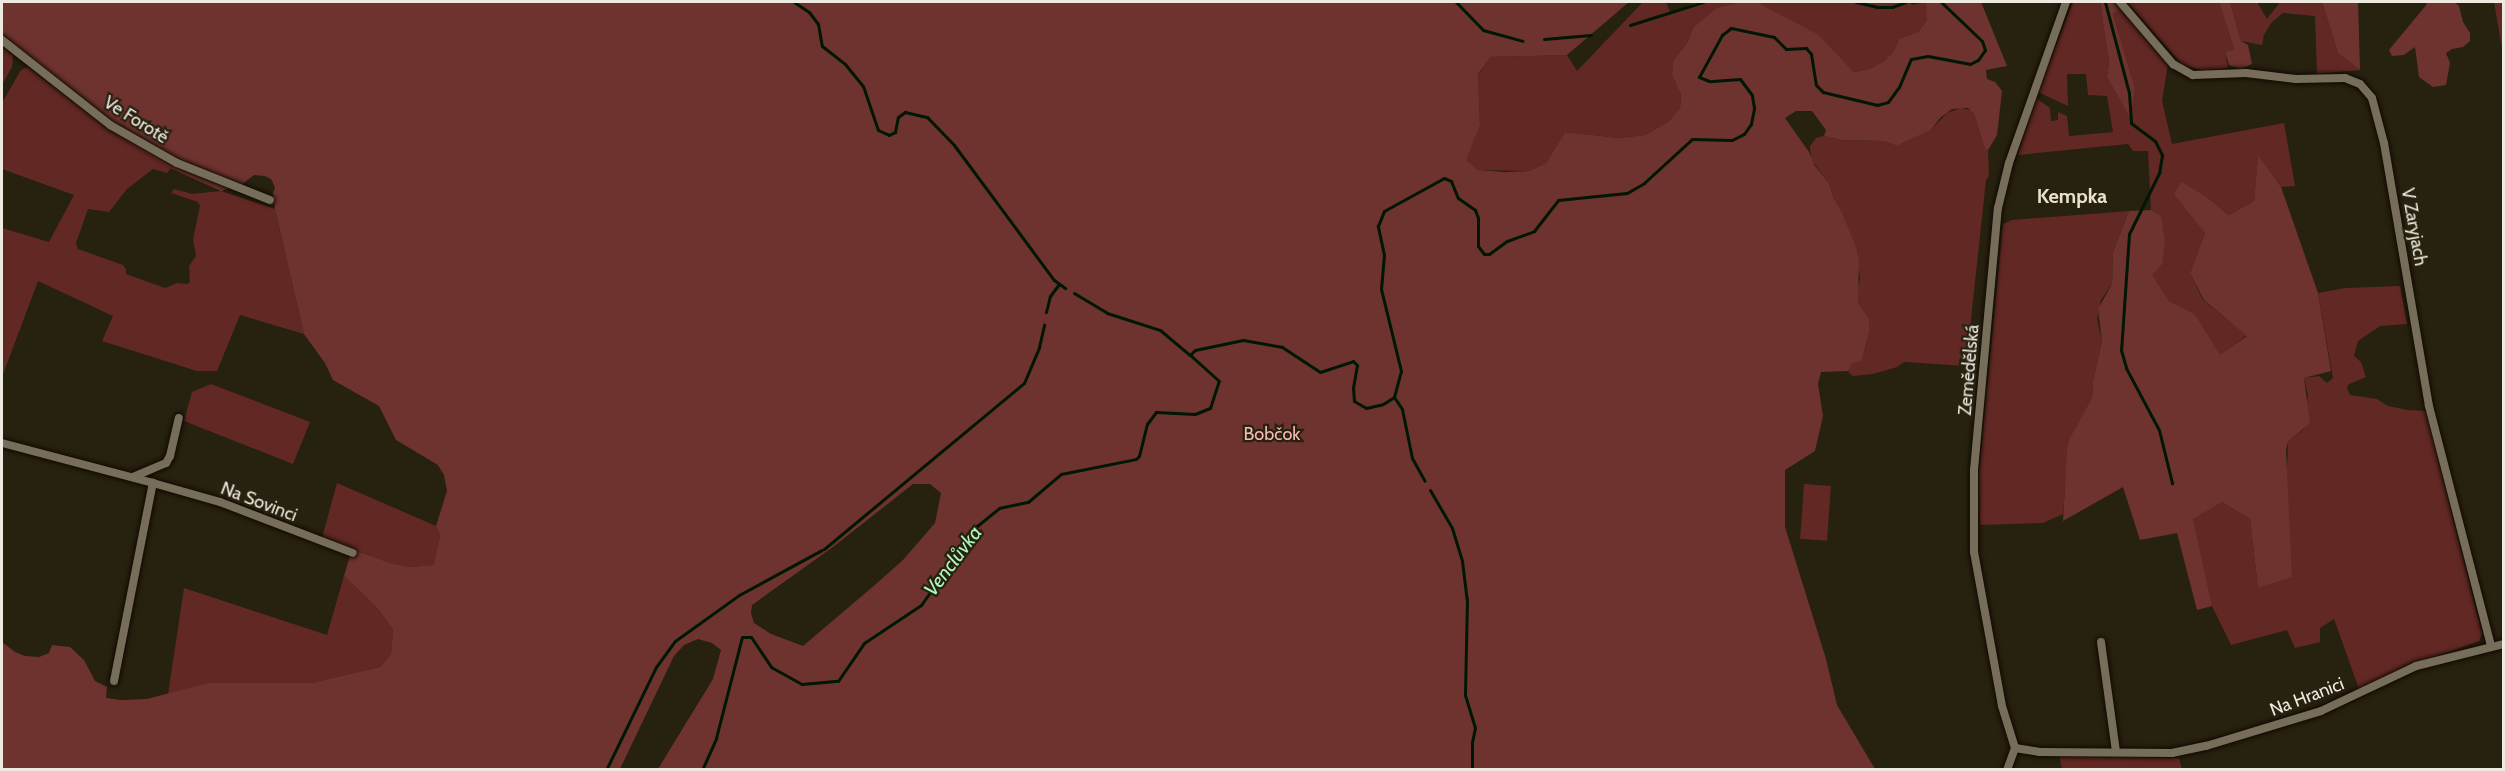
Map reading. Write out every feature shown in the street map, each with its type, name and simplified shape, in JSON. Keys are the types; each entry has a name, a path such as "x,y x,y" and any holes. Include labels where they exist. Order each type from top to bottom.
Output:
{"street":[{"name":"Zemědělská","path":"2015,747 2002,706 1974,552 1974,470 1998,208 2009,162 2066,2"},
{"name":"V Zaryjach","path":"2120,2 2173,64 2193,75 2246,73 2296,79 2345,78 2360,84 2372,98 2384,146 2429,406 2492,646"},
{"name":"Ve Forotě","path":"2,40 110,124 177,163 270,200"},
{"path":"132,477 166,463 170,456 179,418"},
{"name":"Na Sovinci","path":"2,443 220,502 353,553"},
{"path":"114,681 153,483"},
{"path":"2101,642 2116,752"},
{"name":"Na Hranici","path":"2015,747 2039,752 2172,753 2206,746 2321,711 2416,666 2504,644"},
{"path":"2007,770 2015,747"}],"shaded area":[{"path":"1643,2 1666,2 1671,14 1696,2 1909,2 1912,5 1926,2 1928,10 1927,20 1918,32 1899,39 1894,51 1883,62 1867,70 1854,72 1819,35 1797,26 1693,28 1687,43 1673,61 1672,75 1681,95 1680,108 1668,122 1645,135 1619,138 1565,132 1546,163 1529,171 1478,170 1465,160 1480,125 1478,75 1491,57 1567,55 1577,71"},
{"path":"2073,2 2100,2 2109,62 2107,77 2131,118 2135,88 2113,14 2122,8 2168,64 2162,101 2172,144 2284,123 2295,186 2281,187 2258,156 2254,201 2229,215 2207,197 2205,233 2190,273 2203,300 2247,335 2220,356 2195,314 2169,301 2151,275 2161,216 2151,210 2148,151 2133,151 2128,144 2018,155 2036,98 2050,108 2051,121 2058,120 2058,112 2067,116 2069,136 2113,132 2107,96 2088,95 2086,74 2067,74 2068,106 2038,92"},
{"path":"2127,2 2219,2 2234,49 2225,52 2228,68 2206,71 2183,65"},
{"path":"2230,2 2257,2 2267,19 2280,2 2322,2 2338,53 2360,70 2317,74 2315,16 2283,13 2271,23 2264,35 2262,45 2241,41"},
{"path":"2494,2 2503,2 2503,54"},
{"path":"2,46 13,56 12,67 2,85"},
{"path":"28,67 109,129 172,167 167,173 153,169 127,189 109,212 88,209 76,243 78,249 123,265 126,274 165,288 177,283 187,284 190,282 189,266 196,256 193,239 200,206 198,202 171,193 174,189 192,194 221,191 275,209 304,334 240,315 217,371 197,371 102,341 113,316 38,281 2,377 2,228 49,242 74,195 2,169 2,103 21,70"},
{"path":"1961,108 1971,110 1974,114 1985,149 1988,150 1989,176 1986,180 1966,366 1904,362 1897,367 1873,374 1853,376 1849,373 1848,368 1864,354 1869,333 1856,296 1860,279 1857,249 1829,183 1811,160 1810,146 1816,138 1824,136 1842,140 1884,141 1897,146 1931,130 1947,113"},
{"path":"2129,211 2113,252 2112,284 2101,300 2097,319 2102,341 2093,381 2092,398 2068,447 2063,514 2043,523 1980,525 1979,474 2003,224 2012,220"},
{"path":"2400,286 2407,324 2380,326 2358,341 2354,356 2361,362 2366,377 2349,384 2347,388 2350,395 2377,399 2388,406 2426,411 2482,634 2479,641 2418,663 2359,689 2334,619 2320,628 2320,642 2295,648 2287,630 2231,645 2212,606 2192,518 2222,502 2250,519 2258,588 2286,492 2288,442 2304,429 2308,395 2304,378 2319,376 2327,383 2333,378 2318,293 2345,288"},
{"path":"211,384 310,422 293,464 184,421 192,392"},
{"path":"337,483 436,526 440,536 435,565 411,567 393,564 322,538"},
{"path":"1804,484 1831,486 1827,541 1800,539"},
{"path":"344,576 378,609 393,630 391,654 380,667 311,683 208,683 168,694 184,588 327,635"},
{"path":"2059,756 2179,758 2182,769 2062,769"}],"green space":[{"name":"Bobčok","path":"2,2 1629,2 1567,55 1491,57 1478,74 1480,125 1466,160 1478,170 1505,172 1529,171 1546,163 1565,132 1619,138 1645,135 1668,122 1680,108 1681,95 1672,75 1673,61 1687,43 1693,28 1717,8 1743,2 1758,3 1819,35 1854,72 1867,70 1883,62 1894,51 1899,39 1918,32 1927,20 1926,2 1981,2 2007,66 1986,70 1987,79 1995,82 2002,91 1997,135 1988,150 1985,149 1974,114 1968,108 1952,109 1940,118 1931,130 1897,146 1884,141 1842,140 1824,136 1826,130 1812,111 1796,111 1785,118 1809,152 1814,165 1829,183 1857,249 1858,303 1869,319 1869,333 1862,360 1852,364 1848,371 1821,372 1818,384 1823,416 1815,451 1785,470 1785,527 1826,659 1837,705 1875,769 658,769 713,679 721,650 712,643 698,639 684,645 674,656 620,769 2,769 2,642 25,656 39,657 49,653 52,645 70,647 84,660 95,681 107,687 106,698 121,700 147,699 208,683 311,683 380,667 391,654 393,630 378,609 344,576 352,549 393,564 411,567 434,565 440,536 436,526 447,491 444,475 438,465 396,440 379,406 333,380 325,363 304,334 275,209 273,193 275,187 271,179 254,175 241,185 221,191 172,169 109,129 2,46","holes":["913,484 930,484 941,493 935,523 903,560 803,646 771,634 754,623 751,613 752,605 833,547"]},
{"path":"2100,2 2117,2 2122,8 2113,14 2135,88 2131,119 2107,77 2109,62"},
{"path":"2219,2 2230,2 2241,41 2248,45 2252,64 2241,69 2229,65 2225,52 2234,49"},
{"path":"2322,2 2358,2 2360,70 2338,53"},
{"path":"2424,2 2454,2 2459,6 2463,22 2470,33 2470,41 2463,47 2446,53 2450,63 2446,85 2433,87 2419,77 2415,47 2404,55 2392,56 2389,50 2427,4"},
{"path":"2258,155 2281,187 2318,293 2331,371 2304,378 2310,423 2288,442 2286,450 2292,577 2258,588 2250,519 2222,502 2193,519 2212,606 2197,610 2177,533 2140,540 2123,487 2063,521 2067,450 2069,440 2092,398 2093,381 2102,341 2098,309 2112,284 2113,252 2129,211 2151,210 2161,216 2165,242 2162,264 2152,275 2169,301 2195,314 2220,355 2247,336 2204,300 2190,273 2205,233 2174,194 2181,182 2207,197 2229,215 2254,201"}],"waterway":[{"path":"794,2 809,12 818,24 822,46 845,64 863,86 878,130 889,135 895,132 898,117 905,112 927,117 954,145 1054,280 1065,288"},
{"path":"1456,2 1483,30 1523,41"},
{"path":"1630,25 1703,2"},
{"path":"1856,2 1877,7 1892,7 1906,2"},
{"name":"Venclůvka","path":"702,770 716,738 742,637 751,637 771,667 802,684 838,681 864,643 921,605 977,526 999,508 1028,502 1061,474 1136,459 1139,456 1147,424 1156,412 1195,414 1210,408 1219,381 1190,355 1195,350 1243,340 1282,347 1320,372 1353,361 1357,365 1353,387 1354,401 1366,408 1383,404 1394,397 1401,371 1381,289 1384,255 1378,226 1384,211 1444,178 1451,181 1458,198 1475,210 1478,218 1478,246 1484,254 1489,254 1507,241 1534,231 1558,200 1627,193 1644,183 1692,139 1732,140 1744,134 1751,124 1754,108 1752,95 1740,79 1709,81 1699,77 1722,35 1731,28 1774,37 1786,49 1806,48 1811,54 1816,85 1823,92 1877,105 1888,102 1899,87 1911,59 1928,56 1970,64 1978,60 1985,50 1982,41 1941,2"},
{"path":"2105,2 2129,93 2131,123 2155,141 2162,155 2159,173 2129,234 2121,350 2126,368 2159,430 2172,483"},
{"path":"1544,39 1591,35"},
{"path":"1046,312 1050,296 1059,284"},
{"path":"1074,293 1107,313 1160,330 1190,355"},
{"path":"824,549 1024,383 1039,347 1044,325"},
{"path":"1394,397 1402,409 1412,458 1425,481"},
{"path":"1430,490 1452,528 1462,561 1467,599 1465,695 1475,728 1472,742 1472,770"},
{"path":"606,770 656,667 675,641 739,595 822,550"}],"district":[{"name":"Kempka","path":"2072,196"}]}
